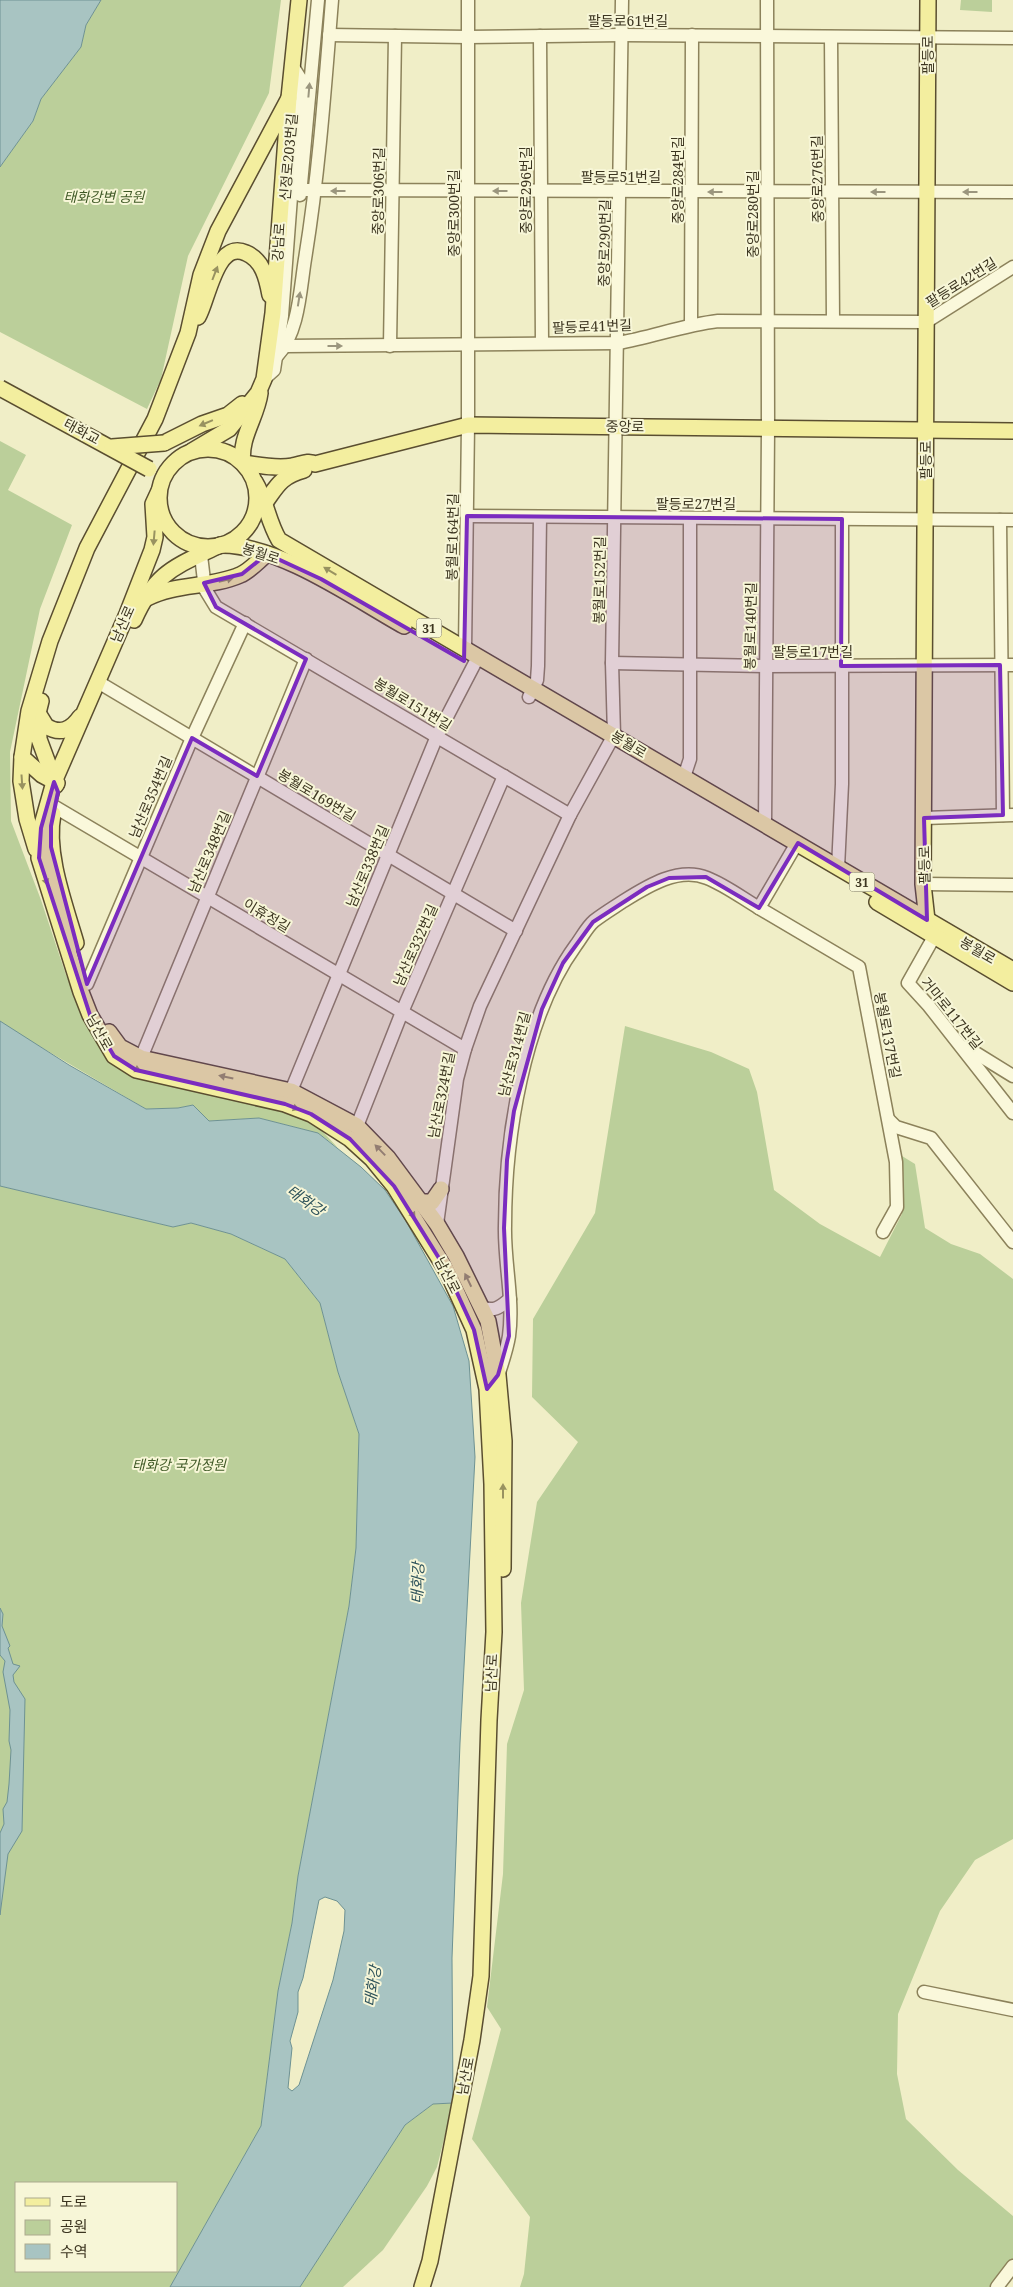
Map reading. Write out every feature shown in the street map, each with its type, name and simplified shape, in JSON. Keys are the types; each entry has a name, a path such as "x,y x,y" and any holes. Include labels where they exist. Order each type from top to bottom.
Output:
{"main road":[{"name":"강남로","path":"243,463 242,456 245,437 258,407 278,314 289,98 299,0"},
{"name":"팔등로","path":"928,0 923,884 933,928"},
{"path":"188,334 201,275 218,231 289,98"},
{"path":"39,858 27,819 22,781 22,757 29,710 50,641 87,548 155,419 188,334 203,306 218,265 225,256 233,251 243,251 252,255 260,264 278,314"},
{"path":"112,447 164,443 174,440 202,424 228,415 262,384"},
{"path":"262,384 229,429 156,473 160,508 166,526 175,535 201,551 221,545 239,536 277,484 290,474 310,469 316,464"},
{"name":"태화교","path":"0,388 112,447 156,473"},
{"name":"중앙로","path":"243,463 270,467 291,467 311,462 316,464 468,426 1013,431"},
{"path":"192,451 202,448 218,449 234,455 243,463 255,482 257,497 252,520"},
{"name":"봉월로","path":"255,482 265,502 275,533 280,540 472,657"},
{"name":"남산로","path":"159,491 153,504 155,537 152,550 88,705 41,828 39,858 90,1015 114,1056 136,1070 285,1104 311,1114 355,1144 372,1159 394,1186 448,1271 474,1330 487,1389 492,1484 494,1632 479,1993 472,2040 430,2261 422,2287"},
{"name":"봉월로","path":"221,545 250,547 267,554 321,579 404,626 472,657"},
{"name":"남산로","path":"201,551 167,572 156,582 135,618 60,780 51,826 51,848 87,984 108,1030 120,1047 141,1058 291,1090 357,1126 388,1158 437,1224 456,1256 488,1321 498,1375 504,1441 503,1611 484,2001 439,2257 432,2287"},
{"path":"145,599 162,590 225,581 242,574 267,554"},
{"name":"남산로","path":"50,641 51,667 38,713 39,739 60,780"},
{"path":"472,657 933,928 1013,983"},
{"path":"38,713 46,726 51,730 65,730 71,727 88,705"},
{"name":"봉월로","path":"612,739 684,777 765,824 795,848 838,868 933,928 1013,970"},
{"path":"22,757 42,775 60,780"},
{"path":"420,1202 432,1202 441,1189"}],"street":[{"name":"신정로203번길","path":"278,314 293,279 318,0"},
{"path":"277,356 286,346 298,306 316,191 332,0"},
{"name":"중앙로300번길","path":"468,0 468,426"},
{"name":"중앙로290번길","path":"617,426 622,0"},
{"name":"중앙로280번길","path":"767,0 768,429"},
{"name":"팔등로61번길","path":"329,36 766,35 1013,38"},
{"name":"중앙로306번길","path":"390,346 395,36"},
{"name":"중앙로296번길","path":"540,36 542,343"},
{"name":"중앙로284번길","path":"691,325 693,192 692,36"},
{"name":"중앙로276번길","path":"831,37 834,321"},
{"path":"262,384 274,370 277,356 278,314 300,78 293,66"},
{"name":"팔등로51번길","path":"300,190 1013,192"},
{"name":"팔등로42번길","path":"926,322 1013,267"},
{"name":"팔등로41번길","path":"286,346 618,343 643,339 691,325 718,321 926,322"},
{"name":"봉월로164번길","path":"468,426 467,516 472,657"},
{"name":"봉월로152번길","path":"612,739 617,426"},
{"name":"봉월로140번길","path":"765,824 768,429"},
{"name":"팔등로27번길","path":"467,516 1013,520"},
{"path":"531,693 538,666 540,517"},
{"path":"684,777 690,759 690,518"},
{"path":"838,868 842,784 842,519"},
{"path":"924,818 1008,815 1000,665 1000,520"},
{"name":"봉월로151번길","path":"201,551 204,583 210,600 216,607 306,658 570,815"},
{"name":"남산로354번길","path":"87,984 192,738 245,623"},
{"name":"남산로338번길","path":"291,1090 437,736 472,657"},
{"name":"남산로348번길","path":"141,1058 206,896 306,658"},
{"name":"팔등로17번길","path":"612,662 765,666 1013,665"},
{"name":"봉월로169번길","path":"103,685 454,894 518,927"},
{"path":"570,815 612,739"},
{"name":"남산로332번길","path":"357,1126 402,1012 504,776"},
{"name":"이휴정길","path":"56,804 140,858 464,1049"},
{"name":"남산로324번길","path":"437,1224 457,1079 464,1049 480,1006 570,815"},
{"path":"759,908 795,848"},
{"name":"남산로314번길","path":"487,1389 498,1375 509,1336 510,1299 504,1228 507,1160 514,1111 528,1054 542,1009 563,963 593,922 646,887 669,878 692,875 706,877 759,908"},
{"path":"923,884 1013,885"},
{"name":"봉월로137번길","path":"759,908 859,967 896,1162 897,1207 883,1232"},
{"name":"거마로117번길","path":"933,928 908,983 1013,1113"},
{"path":"957,1042 1013,1076"},
{"path":"889,1120 896,1128 931,1138 1013,1242"},
{"path":"481,1307 497,1310 510,1299"},
{"path":"924,1992 1013,2010"},
{"path":"997,2287 1013,2266"}],"highlighted area":[{"path":"467,516 842,519 841,666 1000,665 1003,815 924,818 927,920 798,843 759,908 706,877 669,878 647,887 593,922 563,963 542,1009 514,1111 507,1160 504,1228 509,1336 498,1375 487,1389 474,1330 447,1271 394,1186 350,1139 311,1114 285,1104 136,1070 114,1056 90,1015 39,858 41,828 54,782 58,792 51,826 51,847 87,984 192,738 257,776 306,659 216,607 204,583 242,574 267,554 321,579 464,661"}],"green space":[{"name":"태화강변 공원","path":"101,0 281,0 269,93 188,256 161,379 147,409 0,332 0,167 33,121 41,99 81,47 86,25"},
{"path":"961,0 992,0 992,12 960,10"},
{"path":"0,441 26,455 8,490 72,525 40,609 10,752 11,821 41,900 66,975 90,1028 136,1070 312,1120 338,1148 318,1133 259,1118 209,1121 193,1105 178,1108 146,1109 0,1023"},
{"path":"625,1026 711,1052 749,1069 757,1092 774,1190 820,1224 880,1257 902,1214 902,1156 915,1164 925,1228 951,1244 980,1254 1013,1279 1013,1839 975,1860 940,1911 898,2014 897,2074 906,2119 958,2170 1013,2216 1013,2267 993,2287 520,2287 524,2274 530,2217 472,2139 501,2029 487,2007 503,1874 507,1744 524,1690 521,1603 537,1502 578,1442 532,1397 533,1319 595,1213"},
{"name":"태화강 국가정원","path":"0,1186 173,1227 191,1223 231,1234 285,1259 320,1303 338,1372 359,1434 356,1548 349,1606 278,1991 261,2126 170,2287 0,2287"},
{"path":"453,2103 437,2167 427,2186 383,2250 343,2287 300,2287 405,2125 433,2104"}],"water":[{"path":"0,0 101,0 86,25 81,47 41,99 33,121 0,167"},
{"name":"태화강","path":"0,1021 69,1065 146,1109 178,1108 193,1105 209,1121 259,1118 318,1133 361,1167 385,1190 406,1221 453,1306 469,1361 475,1457 460,1743 452,1958 453,2103 433,2104 405,2125 300,2287 170,2287 261,2126 278,1991 349,1606 356,1548 359,1434 338,1372 320,1303 285,1259 231,1234 191,1223 173,1227 0,1186","holes":["325,1897 337,1901 345,1910 344,1931 333,1980 299,2085 292,2091 288,2088 292,2048 290,2041 298,2012 298,1992 303,1978 319,1900"]},
{"path":"0,1608 3,1614 2,1626 10,1646 8,1648 13,1664 20,1666 13,1675 14,1682 25,1699 22,1831 8,1854 0,1915 0,1833 4,1824 3,1809 7,1802 11,1750 9,1741 10,1710 3,1672 5,1661 0,1655"}]}
